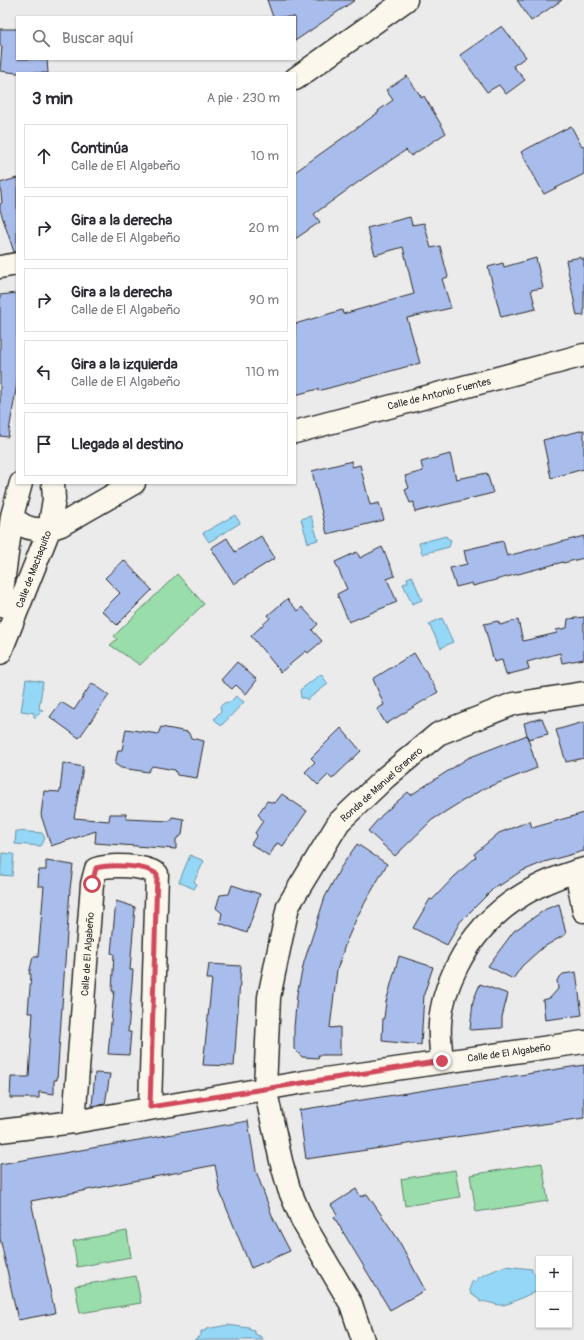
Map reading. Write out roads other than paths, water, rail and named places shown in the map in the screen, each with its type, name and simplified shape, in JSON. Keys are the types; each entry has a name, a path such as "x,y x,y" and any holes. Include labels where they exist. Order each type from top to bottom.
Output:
{"street":[{"path":"296,78 406,0"},
{"path":"0,267 16,264"},
{"name":"Calle de Antonio Fuentes","path":"296,432 584,355"},
{"path":"1,591 12,516 21,484"},
{"name":"Calle de Machaquito","path":"0,653 49,530 54,499 53,484"},
{"path":"12,516 18,523 25,527 49,530 61,525 132,484"},
{"name":"Ronda de Manuel Granero","path":"363,1340 352,1304 303,1222 289,1189 281,1161 265,1088 269,997 288,906 339,822 386,777 438,734 513,704 584,693"},
{"name":"Calle de El Algabeño","path":"74,1122 92,884 96,868 107,865 151,870 157,874 150,1107"},
{"path":"442,1061 439,1025 443,1001 451,978 465,949 497,912 525,892 550,880 580,870 584,911"},
{"name":"Calle de El Algabeño","path":"0,1131 74,1122 150,1107 442,1061 584,1042"}],"water":[{"path":"235,515 240,523 209,542 203,533"},
{"path":"311,516 318,540 308,543 301,519"},
{"path":"446,536 451,540 449,547 422,554 419,543"},
{"path":"412,576 422,600 412,604 403,584 408,582 407,578"},
{"path":"442,618 453,642 441,648 429,624"},
{"path":"321,674 328,684 307,700 306,698 301,698 300,690"},
{"path":"26,679 43,682 39,709 43,710 36,717 34,717 34,713 21,711"},
{"path":"236,696 244,702 221,726 214,719 221,711 220,706 226,702 229,703"},
{"path":"16,831 42,833 45,838 41,846 15,844"},
{"path":"2,853 14,854 12,876 0,875"},
{"path":"190,855 204,861 194,882 197,884 194,889 179,882"},
{"path":"505,1266 532,1269 532,1272 536,1273 536,1292 503,1305 480,1302 479,1298 471,1294 470,1291 472,1282 477,1281 477,1278"},
{"path":"228,1325 249,1328 250,1330 255,1331 255,1334 262,1337 263,1340 194,1340 201,1335 201,1331"}]}
